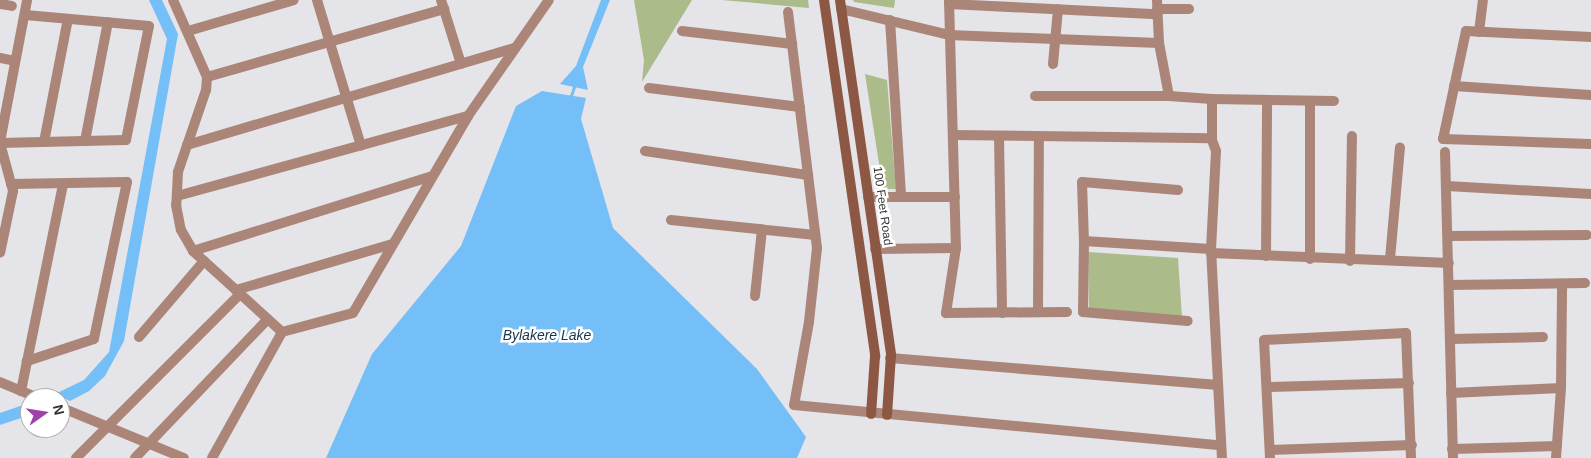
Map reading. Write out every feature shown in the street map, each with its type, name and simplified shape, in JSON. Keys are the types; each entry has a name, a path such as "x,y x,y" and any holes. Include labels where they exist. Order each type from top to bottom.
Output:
{"main road":[{"path":"824,0 875,356 871,414"},
{"name":"100 Feet Road","path":"840,5 890,358 887,415"}],"street":[{"path":"0,118 4,122 0,142 10,93 25,15 27,0"},
{"path":"173,0 207,77 206,90 178,172 177,196 180,230 192,251 282,332"},
{"path":"188,31 294,0"},
{"path":"317,0 361,146"},
{"path":"212,458 282,332 353,314 468,116 549,0"},
{"path":"1479,32 1483,0"},
{"path":"1067,312 946,313 956,248 949,2 1058,8 1189,9"},
{"path":"0,4 12,6"},
{"path":"207,77 330,42 443,4 461,64"},
{"path":"840,5 950,35 1159,43"},
{"path":"1053,64 1058,8"},
{"path":"1157,8 1159,43 1169,96"},
{"path":"788,12 817,248 809,322 794,405 871,414 1221,445"},
{"path":"0,253 13,191 0,143 126,140 149,26 25,15"},
{"path":"44,142 68,19"},
{"path":"890,20 901,197"},
{"path":"85,141 108,22"},
{"path":"682,31 792,44"},
{"path":"1591,37 1466,31 1443,139 1591,144"},
{"path":"186,145 514,48"},
{"path":"1454,86 1591,95"},
{"path":"649,88 800,108"},
{"path":"1035,96 1169,96 1212,99 1334,101"},
{"path":"1212,99 1212,138 1216,151 1211,251 1222,458"},
{"path":"1266,256 1267,100"},
{"path":"1310,100 1310,259"},
{"path":"177,196 468,116"},
{"path":"952,135 1039,138 1212,138"},
{"path":"999,136 1002,312"},
{"path":"1350,260 1352,136"},
{"path":"1038,312 1039,138"},
{"path":"1390,259 1400,147"},
{"path":"645,152 808,175"},
{"path":"1446,152 1453,453 1557,446"},
{"path":"192,251 432,176"},
{"path":"11,184 127,182 94,339 28,360"},
{"path":"1178,190 1082,182 1084,241 1083,312 1188,321"},
{"path":"22,388 63,184"},
{"path":"1446,186 1591,194"},
{"path":"868,197 954,197"},
{"path":"671,220 815,235"},
{"path":"754,296 762,229"},
{"path":"1448,236 1587,235"},
{"path":"1084,241 1310,259 1390,259 1449,263"},
{"path":"76,458 238,292 392,244"},
{"path":"875,249 956,248"},
{"path":"139,337 204,261"},
{"path":"1449,285 1585,283"},
{"path":"1556,458 1561,388 1562,284"},
{"path":"135,458 268,320"},
{"path":"1411,458 1412,445 1406,333 1264,340 1270,454 1412,445"},
{"path":"1450,339 1543,337"},
{"path":"890,358 1218,385"},
{"path":"0,382 20,391"},
{"path":"1266,386 1409,383"},
{"path":"1451,393 1561,388"},
{"path":"70,411 184,458"},
{"path":"205,458 222,440"}],"green space":[{"path":"634,0 692,0 642,82 644,60"},
{"path":"722,0 808,0 809,8"},
{"path":"853,0 895,0 894,8 854,2"},
{"path":"865,74 887,80 896,189 883,189"},
{"path":"1088,252 1178,258 1182,317 1089,308"}],"water":[{"path":"149,0 162,0 178,34 124,341 105,376 89,391 70,401 70,388 67,388 84,380 109,352 167,39"},
{"path":"601,0 610,0 583,67 588,90 560,84 576,66"},
{"name":"Bylakere Lake","path":"542,91 586,98 581,119 613,228 757,369 806,437 797,458 326,458 372,354 461,246 516,106"},
{"path":"20,406 20,418 0,425 0,413"}],"waterway":[{"path":"570,99 575,84"}]}
